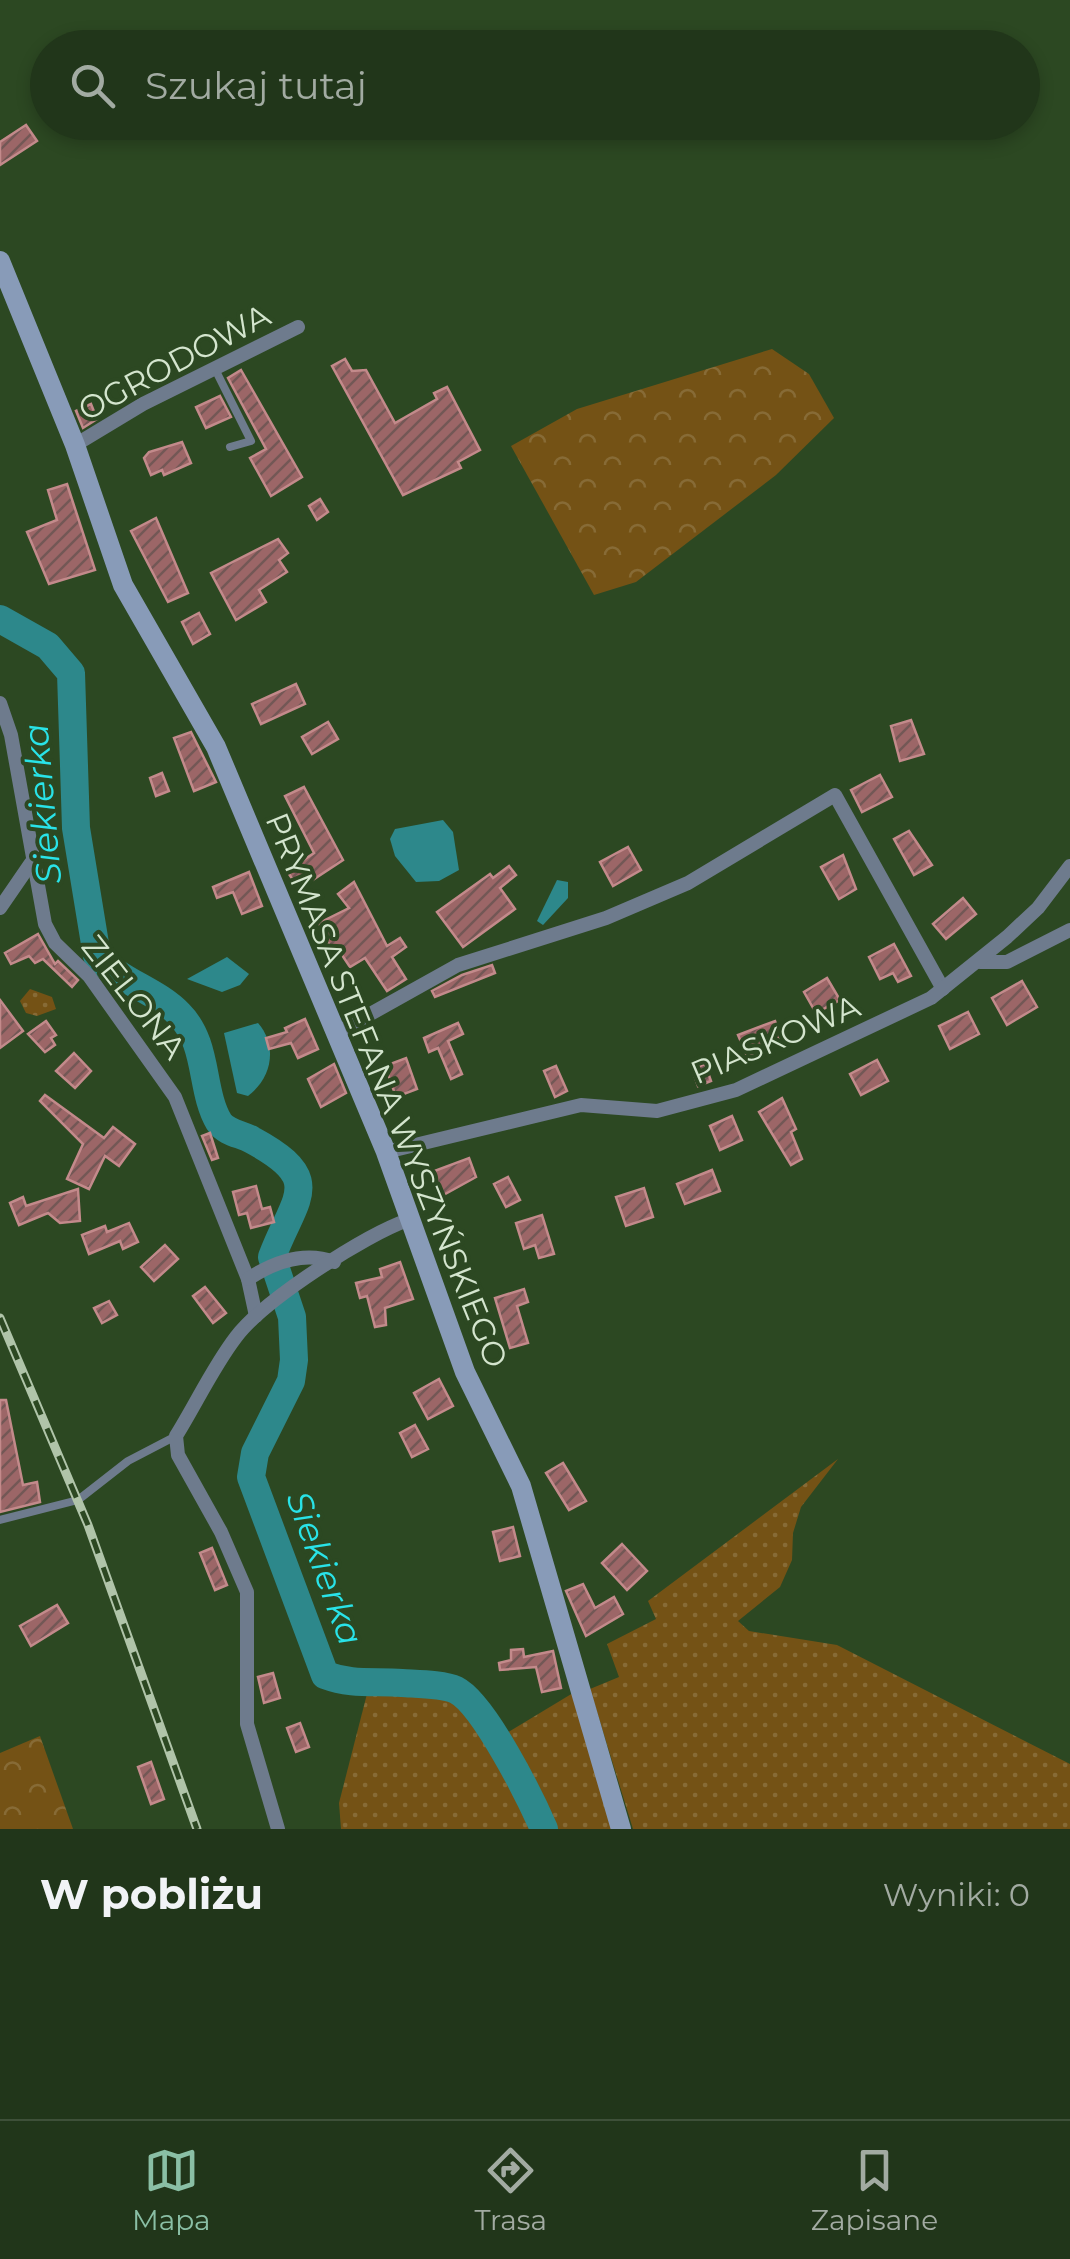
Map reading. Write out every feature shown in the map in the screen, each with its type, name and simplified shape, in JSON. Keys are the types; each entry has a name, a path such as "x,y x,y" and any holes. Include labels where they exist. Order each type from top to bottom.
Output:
{"main road":[{"name":"PRYMASA STEFANA WYSZYŃSKIEGO","path":"0,262 75,445 123,585 216,748 386,1152 465,1372 521,1486 621,1829"}],"street":[{"name":"OGRODOWA","path":"75,445 142,404 298,328"},
{"name":"ZIELONA","path":"0,703 14,748 32,863 50,934 89,976 175,1098 260,1313"},
{"path":"338,1032 458,965 606,918 688,883 836,795 943,989"},
{"path":"0,908 32,863"},
{"name":"PIASKOWA","path":"386,1152 581,1105 657,1111 694,1104 839,1044 943,989 980,962 1038,908 1070,866"},
{"name":"PIASKOWA","path":"980,962 1007,962 1070,930"},
{"path":"278,1829 247,1724 247,1592 222,1532 178,1455 176,1436 236,1337 260,1313 381,1230 408,1220"},
{"path":"248,1279 264,1268 292,1260 319,1256 334,1262"}],"lane":[{"path":"215,368 251,442 230,447"},
{"path":"0,1520 78,1500 128,1461 176,1436"}],"green space":[{"path":"772,349 809,374 834,418 776,475 636,582 594,595 511,446 577,409"},
{"path":"30,989 52,997 56,1009 37,1016 26,1013 20,1001"},
{"path":"838,1459 801,1507 793,1533 792,1560 780,1587 738,1621 749,1631 837,1645 1070,1764 1070,1829 633,1829 590,1689 619,1677 607,1644 656,1619 648,1601"},
{"path":"403,1689 456,1700 477,1726 533,1829 341,1829 339,1803 368,1690"},
{"path":"573,1693 612,1829 554,1829 505,1734"},
{"path":"40,1736 73,1829 0,1829 0,1753"}],"water":[{"path":"443,820 453,832 459,870 439,881 416,882 395,856 390,839 395,829"},
{"path":"557,880 568,882 568,898 543,925 537,921"},
{"path":"227,957 249,974 240,985 222,992 187,979"},
{"path":"258,1023 268,1042 270,1061 262,1080 248,1096 237,1093 224,1033"}],"building":[{"path":"26,125 30,140 37,141 0,165 0,142"},
{"path":"345,359 352,371 366,370 395,423 437,399 434,393 447,387 480,450 458,462 461,468 403,495 332,366"},
{"path":"241,370 302,477 271,496 250,458 266,449 228,378"},
{"path":"220,396 231,417 206,428 196,407"},
{"path":"91,404 97,419 83,428 76,411"},
{"path":"182,442 191,463 164,475 162,470 151,475 144,458 149,452"},
{"path":"67,484 95,570 49,584 27,532 57,520 48,490"},
{"path":"320,499 328,512 317,520 309,506"},
{"path":"156,518 188,593 168,602 131,531"},
{"path":"278,539 288,553 279,560 287,572 259,590 266,602 236,620 211,573"},
{"path":"199,613 210,634 193,644 182,622"},
{"path":"296,684 305,704 261,724 252,704"},
{"path":"911,720 924,754 900,761 891,726"},
{"path":"328,722 338,739 312,754 302,737"},
{"path":"191,732 216,782 194,791 174,738"},
{"path":"162,773 169,791 156,796 150,778"},
{"path":"880,775 892,797 862,812 851,790"},
{"path":"304,787 343,860 299,889 287,871 314,853 285,796"},
{"path":"909,831 932,865 914,875 894,839"},
{"path":"628,847 641,870 613,886 600,862"},
{"path":"843,855 856,889 839,899 821,867"},
{"path":"509,866 516,875 500,888 515,909 463,947 437,912 490,874 493,878"},
{"path":"249,872 262,906 242,914 233,892 217,898 213,887"},
{"path":"354,882 387,946 400,938 406,947 392,957 406,979 387,991 365,958 350,967 340,952 334,955 319,923 349,908 338,894"},
{"path":"963,898 976,914 946,939 933,924"},
{"path":"38,934 55,964 58,961 78,980 72,987 43,959 35,963 29,956 11,964 5,953"},
{"path":"894,944 911,976 898,982 893,973 880,979 869,957"},
{"path":"492,965 495,973 435,997 432,991 462,975"},
{"path":"827,978 840,1000 816,1013 804,992"},
{"path":"1022,981 1037,1007 1007,1025 992,998"},
{"path":"0,1000 23,1031 0,1048"},
{"path":"968,1012 979,1034 950,1049 939,1026"},
{"path":"305,1019 318,1049 298,1058 291,1043 269,1049 266,1038 287,1032 285,1028"},
{"path":"46,1021 56,1035 51,1038 55,1045 45,1052 28,1034"},
{"path":"775,1021 781,1037 774,1040 776,1044 747,1056 738,1035"},
{"path":"458,1023 463,1034 448,1041 462,1074 451,1079 438,1048 429,1052 424,1038"},
{"path":"74,1053 91,1071 75,1088 56,1071"},
{"path":"406,1058 417,1089 396,1097 385,1066"},
{"path":"877,1060 888,1081 861,1095 850,1074"},
{"path":"334,1064 346,1093 321,1107 308,1079"},
{"path":"705,1064 711,1081 698,1086 692,1069"},
{"path":"556,1066 567,1091 555,1097 544,1071"},
{"path":"45,1095 104,1138 113,1127 135,1144 119,1166 105,1156 89,1189 67,1179 83,1144 40,1101"},
{"path":"782,1098 796,1129 791,1132 802,1159 791,1165 759,1112"},
{"path":"732,1116 742,1140 720,1150 710,1126"},
{"path":"210,1133 218,1158 212,1160 202,1136"},
{"path":"469,1158 476,1177 438,1198 429,1173"},
{"path":"712,1170 720,1191 685,1204 677,1184"},
{"path":"508,1177 520,1200 506,1207 494,1184"},
{"path":"256,1186 262,1209 270,1207 274,1222 251,1228 247,1213 239,1215 233,1192"},
{"path":"644,1188 653,1217 626,1226 616,1197"},
{"path":"78,1189 80,1221 60,1223 48,1213 19,1225 10,1203 23,1197 26,1206"},
{"path":"542,1215 554,1254 539,1258 535,1245 524,1249 516,1223"},
{"path":"129,1223 138,1242 123,1249 120,1241 89,1254 82,1235 105,1226 107,1232"},
{"path":"165,1245 178,1259 154,1281 141,1267"},
{"path":"400,1262 413,1299 385,1308 386,1325 375,1327 367,1296 360,1298 356,1283 382,1277 380,1269"},
{"path":"205,1287 226,1313 213,1323 193,1296"},
{"path":"524,1289 528,1302 517,1306 528,1343 510,1348 495,1298"},
{"path":"109,1301 117,1315 102,1323 94,1308"},
{"path":"439,1379 453,1406 428,1419 414,1393"},
{"path":"0,1400 6,1400 23,1485 37,1482 40,1502 0,1512"},
{"path":"415,1425 428,1449 412,1457 400,1433"},
{"path":"563,1463 586,1501 569,1510 546,1473"},
{"path":"513,1527 520,1556 500,1561 493,1532"},
{"path":"622,1544 647,1571 627,1590 602,1563"},
{"path":"212,1548 227,1585 215,1590 200,1553"},
{"path":"583,1584 595,1608 614,1597 623,1614 586,1636 566,1591"},
{"path":"57,1605 68,1623 31,1646 20,1626"},
{"path":"523,1649 524,1657 553,1651 561,1688 542,1692 536,1667 500,1670 499,1663 511,1660 511,1650"},
{"path":"273,1673 280,1698 264,1703 258,1677"},
{"path":"300,1723 309,1747 296,1752 287,1728"},
{"path":"151,1762 164,1799 151,1804 138,1767"}],"waterway":[{"name":"Siekierka","path":"0,619 48,646 71,673 76,828 97,956 179,1014 195,1039 219,1122 275,1154 297,1179 295,1204 272,1257 292,1317 291,1381 255,1453 251,1477 325,1675 456,1690 493,1732 544,1829"}],"railway":[{"path":"0,1318 88,1525 197,1829"}]}
